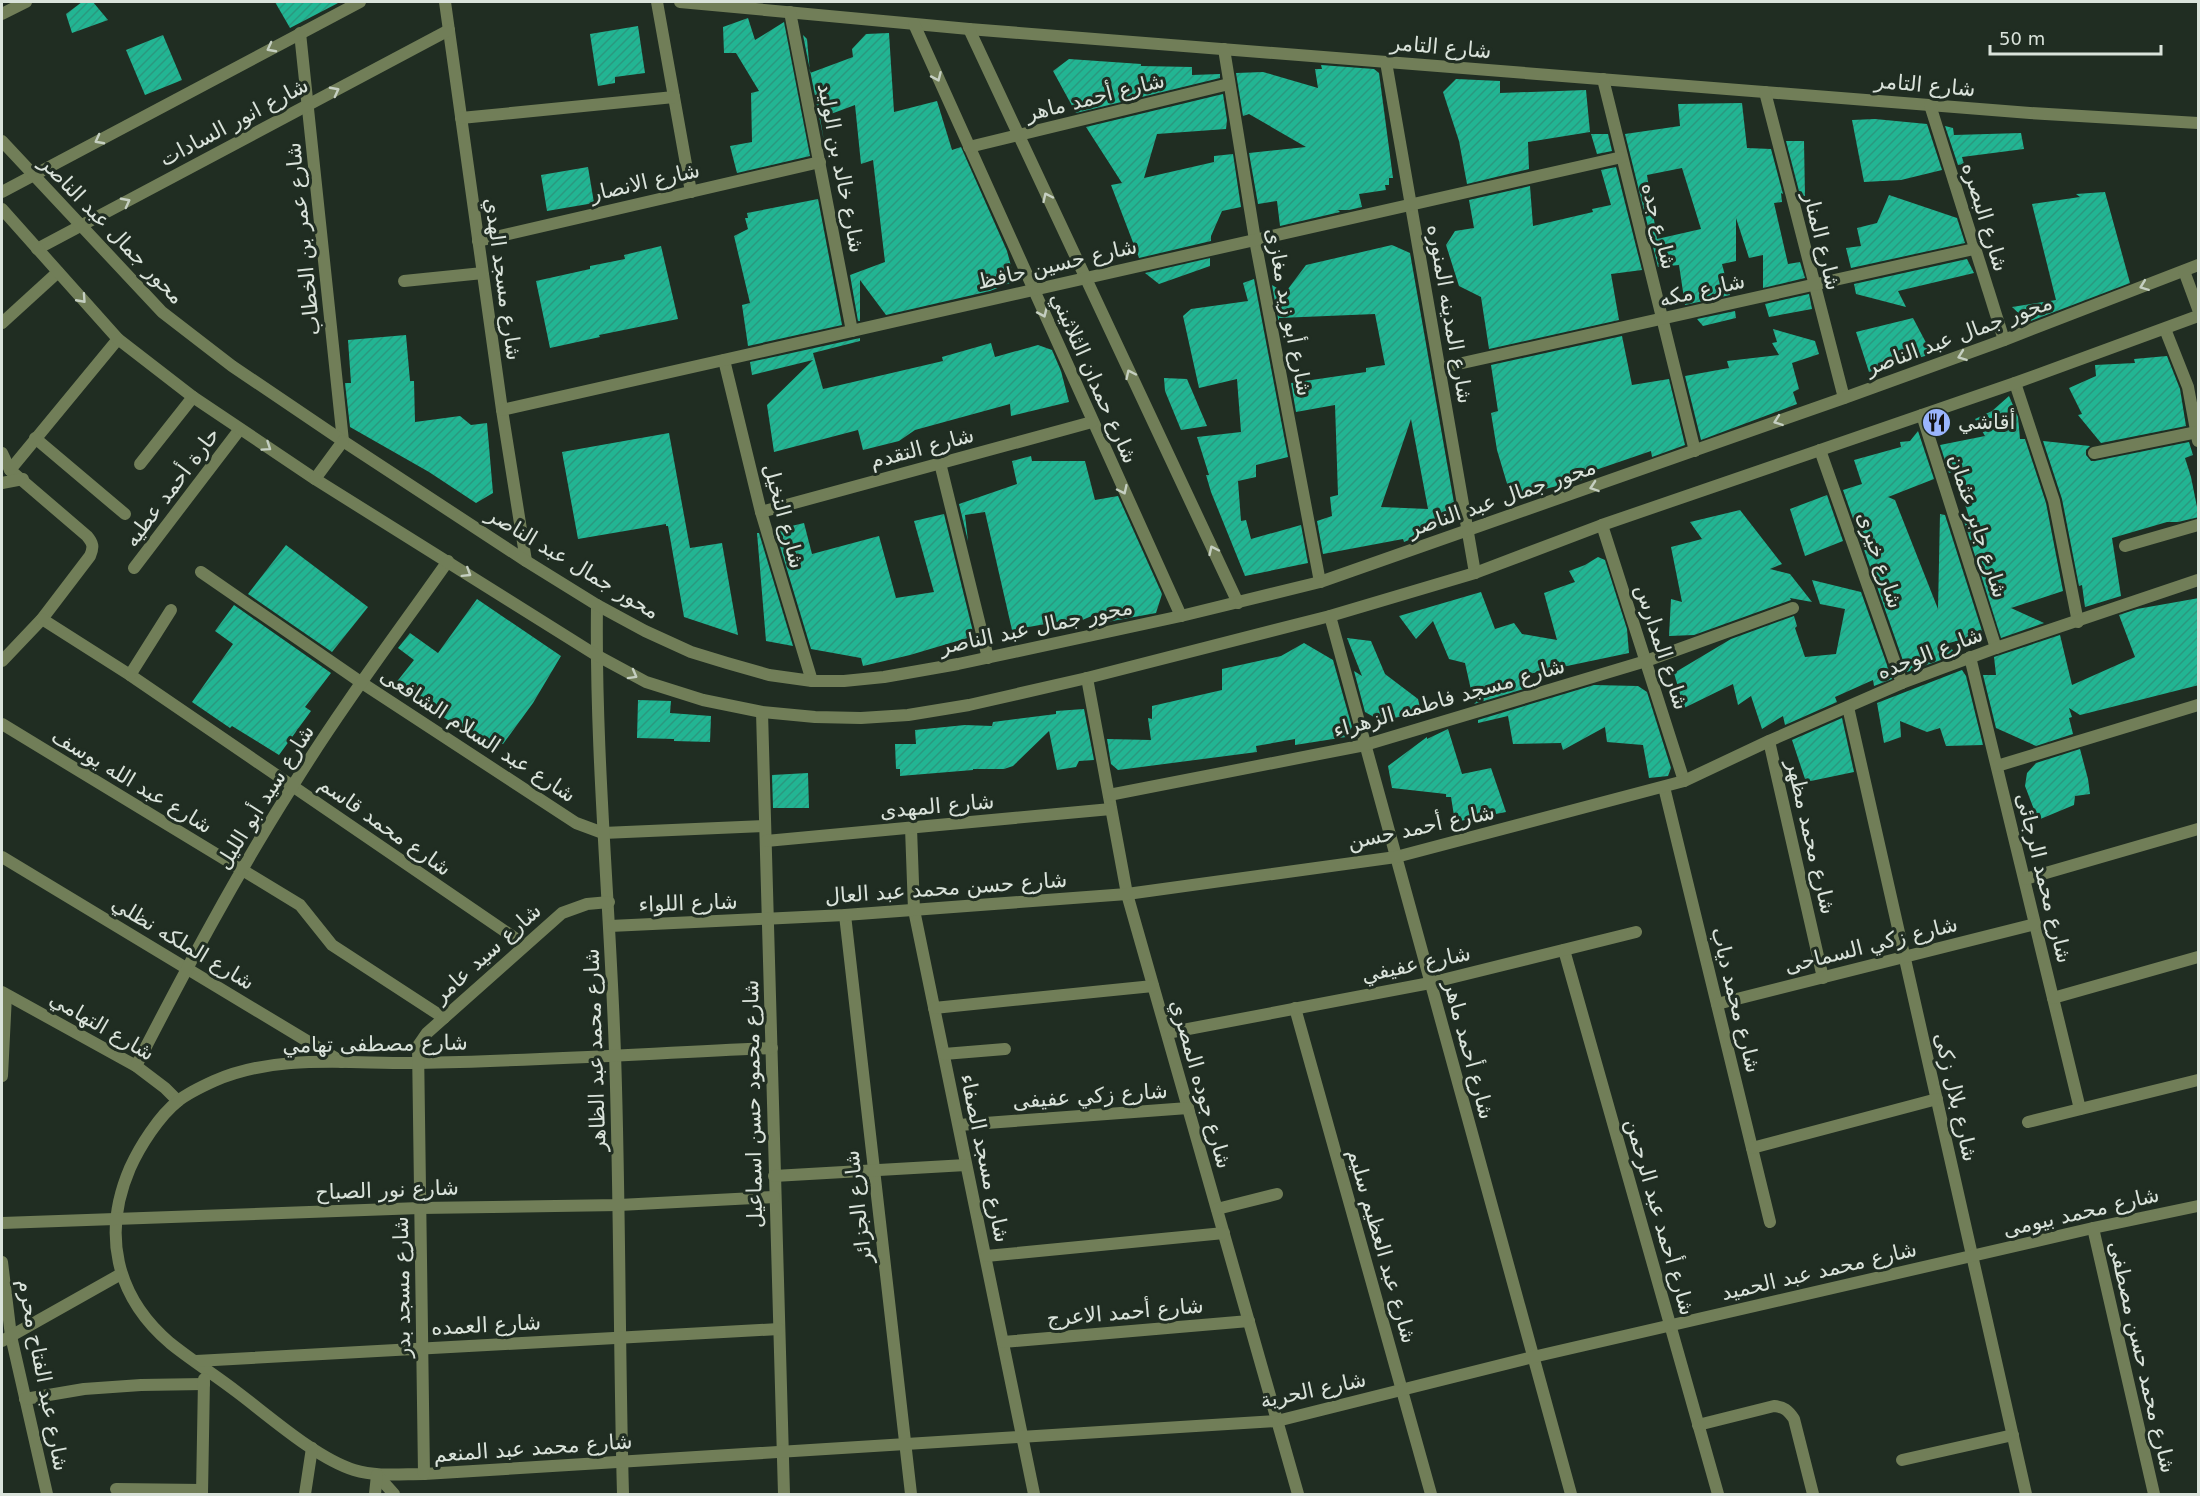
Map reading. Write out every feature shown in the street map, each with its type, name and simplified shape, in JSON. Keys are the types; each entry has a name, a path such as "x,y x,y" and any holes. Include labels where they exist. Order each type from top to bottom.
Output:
{"street":[{"path":"2,14 26,2"},
{"path":"2,192 360,2"},
{"name":"شارع مسجد الهدي","path":"445,2 502,410 526,561"},
{"path":"657,2 691,192"},
{"name":"شارع التامر","path":"680,2 969,29 1930,105 2199,123"},
{"name":"شارع خالد بن الوليد","path":"790,12 852,331"},
{"name":"شارع حمدان الثلاثيني","path":"914,24 1181,616"},
{"name":"شارع حمدان الثلاثيني","path":"969,29 1238,603"},
{"name":"شارع انور السادات","path":"37,249 449,30"},
{"name":"شارع عمر بن الخطاب","path":"300,33 343,441"},
{"name":"شارع أبو زيد مغازى","path":"1224,49 1255,240 1320,582"},
{"name":"شارع المدينه المنوره","path":"1386,62 1475,573"},
{"name":"شارع جده","path":"1603,79 1695,451"},
{"name":"شارع أحمد ماهر","path":"969,147 1230,84"},
{"name":"شارع المنار","path":"1765,92 1844,398"},
{"path":"461,118 674,97"},
{"name":"شارع البصره","path":"1930,105 2004,340"},
{"name":"محور جمال عبد الناصر","path":"2,141 162,312 232,366 343,441 526,561 597,605 645,631 692,652 769,675 812,681 884,677 988,658 1238,603 1320,582 1844,398 2004,340 2199,265"},
{"name":"شارع حسين حافظ","path":"502,410 1622,157"},
{"name":"شارع الانصار","path":"478,241 820,162"},
{"path":"2,208 118,339 193,397 315,479 596,655 646,682 703,700 762,712 815,717 861,718 908,715 969,705 1088,678 1330,616 1475,573 1602,525 2015,383 2199,316"},
{"name":"شارع مكه","path":"1440,368 1974,249"},
{"path":"2184,271 2199,309"},
{"path":"2,323 57,272"},
{"path":"404,281 483,273"},
{"path":"2094,453 2198,436 2188,387 2164,329"},
{"path":"10,470 118,339"},
{"name":"شارع النخيل","path":"724,360 761,512 812,681"},
{"path":"2015,383 2054,501 2078,622"},
{"path":"140,464 193,397"},
{"name":"شارع جابر عثمان","path":"1922,415 1996,648"},
{"name":"شارع التقدم","path":"761,512 1092,422"},
{"name":"حارة أحمد عطيه","path":"134,568 240,429"},
{"path":"35,438 125,514"},
{"path":"315,479 343,441"},
{"name":"شارع خيرى","path":"1820,450 1902,683"},
{"path":"2,453 10,470 87,536 92,542 93,549 78,573 42,619 2,661"},
{"path":"940,463 988,658"},
{"path":"2,483 23,479"},
{"name":"شارع المدارس","path":"1602,525 1683,781"},
{"path":"2125,546 2199,525"},
{"name":"شارع سيد أبو الليل","path":"136,1066 241,870 292,786 448,561"},
{"name":"شارع عبد السلام الشافعى","path":"201,572 362,683 576,823 603,832 765,826"},
{"name":"شارع الوحده","path":"1683,781 1902,683 1996,648 2199,580"},
{"name":"شارع محمد عبد الظاهر","path":"597,605 596,655 603,832 609,902 615,1055 623,1494"},
{"name":"شارع مسجد فاطمه الزهراء","path":"1108,795 1365,745 1646,661 1793,608"},
{"path":"130,675 171,610"},
{"name":"شارع أحمد ماهر","path":"1330,616 1571,1494"},
{"name":"شارع محمد قاسم","path":"42,619 130,675 525,945"},
{"name":"شارع محمد الرجائى","path":"1971,657 2080,1109"},
{"name":"شارع جوده المصري","path":"1088,678 1127,894 1298,1494"},
{"path":"1997,765 2199,705"},
{"name":"شارع بلال زكى","path":"1848,707 2026,1494"},
{"name":"شارع محمود حسن اسماعيل","path":"762,712 784,1494"},
{"name":"شارع عبد الله يوسف","path":"2,724 300,905 332,945 444,1018"},
{"name":"شارع محمد مظهر","path":"1769,741 1823,978"},
{"name":"شارع أحمد حسن","path":"1127,894 1396,857 1664,788 1683,781"},
{"name":"شارع محمد دياب","path":"1664,788 1770,1222"},
{"name":"شارع المهدى","path":"766,841 1111,809"},
{"name":"شارع مسجد الصفاء","path":"911,828 914,910 1034,1494"},
{"path":"2025,879 2199,830"},
{"name":"شارع الملكه نظلي","path":"2,857 344,1062"},
{"name":"شارع حسن محمد عبد العال","path":"768,919 1127,894"},
{"name":"شارع سيد عامر","path":"418,1063 418,1046 422,1039 562,913 587,904 609,902"},
{"name":"شارع الجزائر","path":"845,915 911,1494"},
{"name":"شارع اللواء","path":"610,926 768,919"},
{"name":"شارع زكي السماحى","path":"1717,1004 2035,924"},
{"name":"شارع عفيفي","path":"1167,1033 1430,983 1636,932"},
{"name":"شارع أحمد عبد الرحمن","path":"1564,950 1718,1494"},
{"path":"2053,998 2199,957"},
{"path":"934,1008 1153,986"},
{"path":"2,1076 4,994"},
{"name":"شارع التهامي","path":"4,994 136,1066 178,1101"},
{"name":"شارع عبد العظيم سليم","path":"1295,1008 1431,1494"},
{"name":"شارع مصطفى تهامي","path":"121,1274 115,1242 116,1218 123,1184 137,1153 157,1124 178,1101 214,1081 250,1068 287,1064 418,1063 772,1048"},
{"path":"944,1054 1005,1049"},
{"name":"شارع مسجد بدر","path":"418,1063 424,1474"},
{"path":"2028,1122 2199,1080"},
{"path":"1752,1148 1936,1099"},
{"name":"شارع زكي عفيفى","path":"959,1125 1188,1108"},
{"path":"774,1176 966,1165"},
{"path":"1217,1209 1277,1194"},
{"name":"شارع نور الصباح","path":"2,1223 420,1209 619,1205 774,1197"},
{"name":"شارع محمد بيومى","path":"1972,1256 2199,1206"},
{"name":"شارع محمد حسن مصطفى","path":"2093,1228 2154,1494"},
{"path":"986,1256 1224,1233"},
{"name":"شارع محمد عبد الحميد","path":"1533,1357 1972,1256"},
{"name":"شارع عبد الفتاح محرم","path":"2,1262 6,1339 25,1399 47,1494"},
{"path":"6,1339 121,1274"},
{"name":"شارع محمد عبد المنعم","path":"121,1274 130,1294 148,1321 170,1343 312,1448 352,1469 377,1475 1024,1438"},
{"name":"شارع أحمد الاعرج","path":"1004,1342 1249,1321"},
{"name":"شارع العمده","path":"200,1364 422,1348 779,1329"},
{"name":"شارع الحرية","path":"1024,1438 1277,1421 1533,1357"},
{"path":"116,1489 202,1492 204,1384 200,1364"},
{"path":"25,1399 84,1389 204,1384"},
{"path":"1698,1425 1774,1406 1783,1407 1794,1419 1813,1494"},
{"path":"1902,1460 2013,1435"},
{"path":"305,1494 312,1448"},
{"path":"375,1494 377,1475"},
{"path":"377,1475 394,1494"}],"building":[{"path":"82,2 93,2 108,20 72,33 66,14"},
{"path":"275,2 340,2 290,28"},
{"path":"748,18 755,40 784,22 810,156 737,173 730,146 752,142 751,93 759,91 736,53 724,53 723,27"},
{"path":"638,26 645,73 615,77 615,83 598,86 590,34"},
{"path":"889,33 894,112 937,101 952,150 961,147 1007,251 1015,281 990,291 886,315 860,280 860,321 858,321 850,275 885,262 873,160 861,164 855,105 820,118 824,141 810,73 853,57 852,49 866,34"},
{"path":"163,35 182,80 145,95 126,50"},
{"path":"803,35 807,39 810,68"},
{"path":"1069,59 1141,64 1141,66 1192,67 1192,75 1220,74 1220,78 1076,113 1053,71"},
{"path":"1321,65 1374,69 1379,73 1393,178 1389,178 1389,185 1385,185 1386,190 1359,194 1362,207 1338,210 1340,212 1280,226 1277,201 1258,204 1249,153 1306,147 1249,114 1243,116 1236,73 1263,72 1318,88 1315,69 1322,69"},
{"path":"1456,79 1500,81 1500,93 1586,90 1590,132 1528,142 1529,169 1467,184 1459,141 1443,92"},
{"path":"1223,94 1226,129 1157,134 1144,178 1214,162 1214,156 1233,154 1241,207 1222,211 1211,241 1139,258 1111,185 1122,183 1086,127"},
{"path":"1742,103 1747,148 1771,149 1783,194 1781,193 1782,202 1774,203 1788,264 1800,262 1805,278 1763,288 1763,255 1749,258 1736,218 1736,261 1722,264 1730,295 1685,305 1679,265 1658,267 1625,134 1680,126 1678,104","holes":["1682,168 1701,229 1657,239 1647,175"]},
{"path":"1875,119 1927,124 1942,170 1901,180 1864,182 1852,120"},
{"path":"1945,126 1953,128 1954,135 2021,133 2024,149 1962,157 1964,164 1958,165"},
{"path":"1591,134 1608,134 1612,151 1597,154"},
{"path":"1786,141 1804,141 1805,196 1800,195"},
{"path":"588,167 594,203 547,211 541,175"},
{"path":"1616,167 1642,270 1611,274 1619,320 1489,349 1481,297 1459,286 1446,245 1455,231 1474,228 1469,200 1530,186 1533,226 1593,212 1592,209 1611,205 1601,170"},
{"path":"2105,192 2130,283 2028,322 2012,307 2056,300 2032,204 2080,197 2076,194"},
{"path":"1889,195 1957,218 1965,243 1851,268 1846,248 1861,246 1857,228 1877,223"},
{"path":"818,199 842,325 748,346 742,305 750,303 734,236 748,229 745,218 748,218 747,213"},
{"path":"1392,245 1410,253 1457,520 1404,542 1403,539 1323,554 1317,521 1332,516 1330,497 1338,495 1335,405 1296,412 1291,383 1366,372 1366,368 1385,365 1375,314 1279,318 1279,324 1272,285 1285,293 1306,265","holes":["1411,419 1428,509 1381,507"]},
{"path":"661,246 678,319 599,335 600,337 550,348 536,281 590,269 590,266 625,259 624,255"},
{"path":"1210,258 1210,266 1159,284 1145,273"},
{"path":"1967,259 1974,273 1898,291 1906,307 1856,294 1854,284"},
{"path":"1254,279 1288,457 1256,465 1256,477 1238,481 1241,521 1246,520 1251,539 1301,525 1308,563 1245,576 1211,492 1206,475 1209,475 1197,437 1241,432 1237,379 1199,388 1183,316 1191,309 1248,301 1243,283"},
{"path":"1809,294 1812,309 1769,317 1765,304"},
{"path":"1735,311 1736,318 1703,326 1697,319"},
{"path":"1913,318 1932,354 1869,372 1856,332"},
{"path":"1773,329 1815,341 1819,354 1792,363 1799,389 1793,392 1797,404 1701,440 1685,376 1729,368 1727,361 1779,355 1772,343 1777,342"},
{"path":"406,335 410,381 414,381 415,422 460,416 471,425 487,423 493,493 476,503 429,472 350,427 345,383 351,383 348,340"},
{"path":"1622,336 1632,385 1669,379 1685,445 1652,457 1651,451 1581,475 1582,480 1511,497 1497,450 1491,413 1498,411 1491,365"},
{"path":"860,338 860,341 813,353 823,389 943,361 942,357 991,343 995,357 1038,345 1052,350 1061,371 1069,402 1011,416 1010,404 915,430 899,441 863,450 858,430 774,452 767,405 813,360 752,375 750,362"},
{"path":"2167,356 2180,389 2186,426 2101,443 2078,415 2082,414 2069,388 2096,376 2095,365 2135,363 2134,359"},
{"path":"1164,378 1187,379 1207,426 1181,430 1165,391"},
{"path":"2009,396 2018,417 2020,439 2025,439 2046,503 2063,591 2011,608 2044,623 2001,638 1964,521 1971,523 1954,471 1949,473 1940,445 1985,436 1975,419 1992,411"},
{"path":"1918,431 1934,479 1888,497 1895,500 1938,609 1940,514 1945,515 1983,634 1949,643 1955,655 1907,672 1843,490 1862,484 1854,460 1901,447 1900,442 1910,441"},
{"path":"669,433 690,548 722,543 738,635 684,617 666,524 578,539 562,452"},
{"path":"2043,441 2090,446 2086,450 2086,455 2091,461 2189,442 2193,455 2185,458 2199,517 2167,522 2112,538 2121,596 2085,607 2062,499"},
{"path":"1031,456 1032,461 1085,461 1095,500 1118,496 1162,594 1156,613 1096,624 1094,615 1080,621 1079,618 1012,630 985,512 965,515 968,541 959,504 1017,484 1012,461"},
{"path":"1827,495 1843,541 1805,556 1790,509"},
{"path":"1740,510 1782,564 1770,569 1790,574 1812,602 1790,598 1791,600 1694,635 1669,636 1671,599 1682,602 1671,547 1702,539 1690,522"},
{"path":"944,514 974,636 863,666 861,658 811,649 775,530 804,523 812,554 879,536 896,598 934,592 914,521"},
{"path":"757,533 759,533 793,646 766,641"},
{"path":"286,545 368,607 332,652 248,594"},
{"path":"1598,557 1605,560 1627,629 1629,653 1519,676 1520,684 1540,684 1474,704 1481,697 1473,699 1465,663 1449,659 1433,621 1416,639 1399,616 1481,592 1495,629 1514,623 1522,634 1557,640 1544,593 1575,582 1569,571"},
{"path":"1812,580 1861,592 1892,679 1874,686 1873,680 1835,697 1837,702 1785,725 1783,716 1762,729 1751,696 1738,705 1733,684 1684,708 1674,673 1731,639 1794,616 1797,626 1795,628 1805,657 1836,654 1845,609 1820,604"},
{"path":"2199,598 2199,685 2080,715 2069,708 2073,734 2036,746 1996,728 1983,675 1996,675 1994,657 2060,635 2072,685 2135,657 2119,615 2137,609"},
{"path":"477,599 561,656 533,703 503,744 485,743 414,699 395,684 414,660 398,648 410,633 438,653"},
{"path":"234,605 331,673 305,707 311,711 279,755 232,726 230,728 192,702 233,644 215,631"},
{"path":"1347,638 1371,641 1385,674 1418,699 1421,712 1381,721 1365,712 1354,671 1362,676"},
{"path":"1304,643 1333,660 1352,727 1346,737 1295,745 1295,739 1256,746 1257,752 1118,770 1111,764 1107,739 1151,740 1148,718 1152,719 1152,706 1222,690 1222,669 1281,656"},
{"path":"1962,670 1966,676 1983,745 1946,746 1940,728 1927,732 1900,721 1901,737 1884,743 1877,703"},
{"path":"1594,685 1638,686 1647,692 1671,768 1668,776 1649,778 1643,745 1607,742 1605,727 1563,750 1561,743 1513,744 1508,716 1478,723 1478,720"},
{"path":"638,700 671,701 670,713 711,716 710,742 637,738"},
{"path":"1084,709 1094,760 1079,761 1076,767 1057,770 1049,731 1013,766 1004,769 973,769 900,776 900,769 896,769 895,744 916,744 915,730 965,725 992,726 993,722 1056,714 1056,711"},
{"path":"1842,718 1854,772 1806,782 1792,740"},
{"path":"1448,729 1462,774 1491,768 1506,812 1455,822 1451,797 1446,797 1446,794 1392,788 1388,766 1427,737 1427,739"},
{"path":"2080,749 2090,794 2075,796 2074,805 2038,820 2025,786 2027,773 2036,763"},
{"path":"808,773 809,808 773,808 772,775"}],"place":[{"name":"أقاشي","path":"1937,422"}]}
